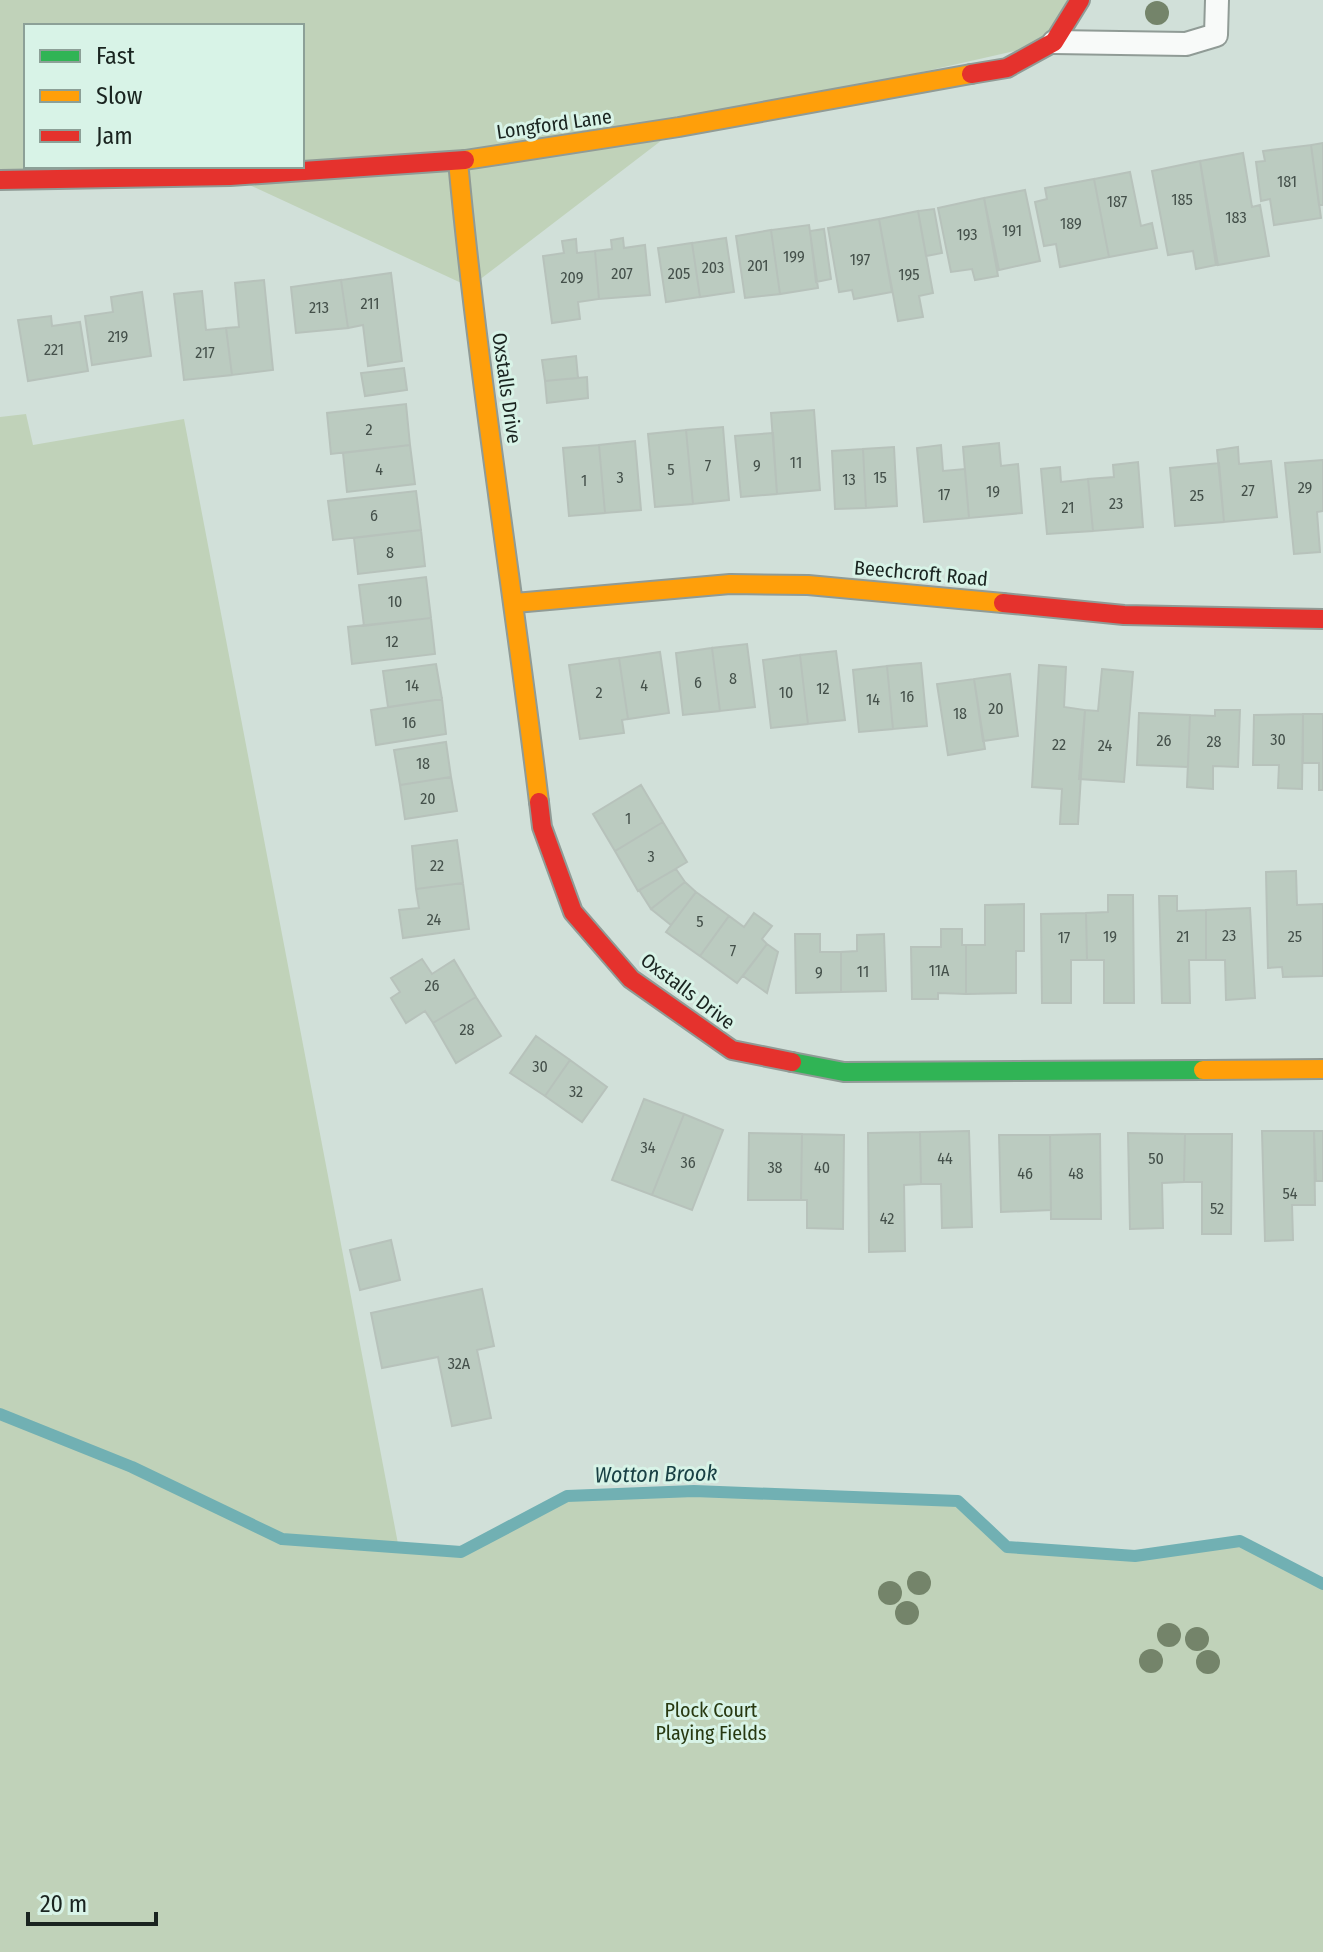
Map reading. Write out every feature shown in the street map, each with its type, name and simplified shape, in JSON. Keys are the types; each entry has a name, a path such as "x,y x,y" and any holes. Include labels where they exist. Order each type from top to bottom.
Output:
{"street":[{"name":"Longford Lane","path":"0,180 230,176 458,161 679,127 1007,68 1054,42 1080,0"},
{"name":"Oxstalls Drive","path":"458,161 470,287 515,603 542,827 573,912 631,979 732,1050 844,1072 1323,1069"},
{"name":"Beechcroft Road","path":"515,603 730,584 808,585 1124,615 1323,619"}],"lane":[{"path":"1054,42 1186,44 1216,35 1217,0"}],"green space":[{"path":"0,0 1080,0 1054,42 679,127 470,287 230,176 0,180"},
{"name":"Plock Court Playing Fields","path":"26,414 33,445 184,419 399,1549 461,1552 567,1496 694,1491 958,1501 1007,1547 1135,1556 1240,1541 1323,1584 1323,1952 0,1952 0,417"}],"building":[{"path":"1323,143 1323,205 1319,205 1311,145"},
{"path":"1311,145 1321,218 1274,225 1270,199 1261,201 1256,162 1265,161 1263,151"},
{"path":"1243,153 1252,207 1260,205 1269,256 1218,265 1200,161"},
{"path":"1200,161 1216,265 1196,269 1193,251 1168,255 1152,171"},
{"path":"1130,172 1141,226 1152,223 1157,248 1109,257 1094,179"},
{"path":"1094,179 1109,257 1060,267 1056,244 1044,246 1035,202 1047,199 1045,188"},
{"path":"1025,190 1040,261 999,270 984,198"},
{"path":"984,198 998,276 975,280 972,269 951,272 938,208"},
{"path":"934,209 942,253 926,256 918,211"},
{"path":"918,211 933,293 919,296 923,317 898,321 879,219"},
{"path":"879,219 892,292 854,299 852,290 839,292 828,228"},
{"path":"809,225 818,288 780,294 771,230"},
{"path":"824,229 831,279 816,282 810,231"},
{"path":"771,230 780,294 745,298 736,236"},
{"path":"623,238 624,248 645,245 650,295 599,299 595,251 612,249 611,240"},
{"path":"726,238 734,292 700,297 692,243"},
{"path":"576,239 577,253 595,251 599,299 578,302 580,319 552,323 543,256 564,253 562,241"},
{"path":"692,243 700,297 666,302 658,248"},
{"path":"391,273 402,361 368,366 363,325 348,328 341,280"},
{"path":"264,280 273,370 232,375 226,328 239,327 235,283"},
{"path":"341,280 348,328 296,333 291,287"},
{"path":"202,291 206,330 226,328 232,375 184,380 174,294"},
{"path":"142,292 151,356 92,365 85,316 113,312 111,297"},
{"path":"51,316 52,326 80,322 88,371 28,381 18,320"},
{"path":"576,356 578,378 545,381 542,360"},
{"path":"404,368 407,390 365,396 361,373"},
{"path":"587,377 588,398 547,403 545,381"},
{"path":"406,404 410,445 331,454 327,413"},
{"path":"814,410 820,490 777,494 771,413"},
{"path":"723,427 729,500 693,504 686,430"},
{"path":"686,430 693,504 655,507 648,434"},
{"path":"773,433 777,494 741,497 735,436"},
{"path":"635,441 641,510 605,513 599,445"},
{"path":"999,443 1001,466 1018,464 1022,513 969,518 963,447"},
{"path":"410,445 415,484 347,492 343,453"},
{"path":"599,445 605,513 569,516 563,448"},
{"path":"941,445 943,471 965,469 969,518 924,522 917,448"},
{"path":"894,447 897,506 866,508 863,449"},
{"path":"1238,447 1239,464 1271,461 1277,517 1224,522 1217,450"},
{"path":"863,449 866,508 835,509 832,451"},
{"path":"1323,460 1323,511 1317,512 1320,552 1294,554 1285,463"},
{"path":"1138,462 1143,527 1093,531 1088,479 1114,477 1113,465"},
{"path":"1219,463 1224,522 1175,526 1170,468"},
{"path":"1060,467 1061,482 1088,479 1093,531 1047,534 1041,469"},
{"path":"416,491 421,530 333,540 328,501"},
{"path":"421,530 425,566 358,574 354,538"},
{"path":"426,577 431,618 364,626 359,585"},
{"path":"431,618 435,654 352,664 348,627"},
{"path":"747,644 755,707 720,711 712,648"},
{"path":"712,648 720,711 683,715 676,653"},
{"path":"836,651 845,720 808,724 800,655"},
{"path":"660,652 669,713 628,719 619,658"},
{"path":"800,655 808,724 771,728 763,660"},
{"path":"619,658 628,719 622,720 624,733 580,739 569,665"},
{"path":"921,663 927,726 893,729 887,666"},
{"path":"436,664 442,699 388,707 383,671"},
{"path":"1039,665 1066,667 1064,707 1085,710 1078,824 1060,824 1062,789 1032,787"},
{"path":"887,666 893,729 859,732 853,670"},
{"path":"1102,669 1133,672 1124,782 1079,779 1085,710 1098,711"},
{"path":"1010,674 1018,736 983,741 974,679"},
{"path":"974,679 985,749 948,755 937,684"},
{"path":"442,699 446,734 376,745 371,710"},
{"path":"1215,710 1240,710 1238,767 1213,766 1213,789 1187,787 1190,715 1215,716"},
{"path":"1139,713 1190,715 1188,767 1137,765"},
{"path":"1303,714 1302,789 1278,788 1279,765 1253,765 1254,715"},
{"path":"1303,714 1323,714 1323,790 1319,790 1319,763 1303,763"},
{"path":"446,742 451,777 400,785 394,750"},
{"path":"451,777 457,811 405,819 400,785"},
{"path":"641,785 663,822 615,851 593,814"},
{"path":"663,822 687,862 638,891 615,851"},
{"path":"457,840 463,883 416,889 412,846"},
{"path":"676,869 685,882 651,909 639,890"},
{"path":"1296,871 1297,905 1323,904 1323,976 1283,977 1282,967 1268,968 1266,872"},
{"path":"685,882 696,892 671,925 651,909"},
{"path":"463,883 469,929 403,938 399,910 419,908 416,889"},
{"path":"696,892 729,916 700,956 666,932"},
{"path":"1108,895 1133,895 1134,1003 1104,1003 1104,960 1087,960 1086,913 1108,912"},
{"path":"1159,896 1177,896 1177,911 1206,910 1206,960 1189,960 1190,1003 1162,1003"},
{"path":"1024,904 1024,951 1016,951 1016,993 966,994 966,945 985,945 985,905"},
{"path":"1250,908 1255,998 1226,1000 1225,960 1206,960 1206,910"},
{"path":"754,913 772,926 762,939 767,944 737,983 700,956 729,916 744,927"},
{"path":"1086,913 1087,960 1071,960 1071,1003 1042,1003 1041,914"},
{"path":"941,929 962,929 962,945 966,945 966,994 938,993 938,999 912,999 911,947 941,947"},
{"path":"795,934 820,934 820,952 841,952 841,992 796,993"},
{"path":"884,934 886,991 841,992 841,952 857,951 857,935"},
{"path":"767,944 778,952 767,993 743,976"},
{"path":"422,959 432,974 454,960 476,997 433,1023 425,1011 406,1023 391,998 400,992 391,978"},
{"path":"476,997 501,1036 456,1063 433,1023"},
{"path":"536,1036 570,1060 545,1096 510,1073"},
{"path":"570,1060 607,1087 582,1122 545,1096"},
{"path":"644,1099 684,1114 652,1195 612,1180"},
{"path":"684,1114 723,1130 692,1210 652,1195"},
{"path":"969,1131 972,1227 942,1228 941,1184 921,1184 920,1132"},
{"path":"1262,1131 1314,1131 1315,1205 1292,1205 1293,1240 1265,1241"},
{"path":"1314,1131 1323,1131 1323,1181 1316,1181"},
{"path":"920,1132 921,1184 904,1185 905,1251 869,1252 868,1133"},
{"path":"749,1133 802,1134 801,1200 748,1200"},
{"path":"1128,1133 1185,1134 1184,1182 1162,1183 1163,1228 1130,1229"},
{"path":"802,1134 844,1135 843,1229 807,1228 807,1200 801,1200"},
{"path":"1100,1134 1101,1219 1051,1219 1050,1135"},
{"path":"1185,1134 1232,1134 1231,1234 1202,1234 1202,1182 1184,1182"},
{"path":"999,1135 1050,1135 1051,1210 1001,1212"},
{"path":"391,1240 400,1280 360,1290 350,1250"},
{"path":"482,1289 494,1346 477,1350 491,1418 452,1426 438,1357 382,1368 371,1313"}],"waterway":[{"name":"Wotton Brook","path":"0,1414 132,1467 282,1539 461,1552 567,1496 694,1491 958,1501 1007,1547 1135,1556 1240,1541 1323,1584"}],"traffic: fast":[{"path":"792,1062 844,1072 1203,1070"}],"traffic: slow":[{"path":"465,160 679,127 971,74"},
{"path":"458,161 475,321 539,802"},
{"path":"515,603 730,584 808,585 1003,603"},
{"path":"1203,1070 1323,1069"}],"traffic: jam":[{"path":"971,74 1007,68 1054,42 1080,0"},
{"path":"0,180 230,176 465,160"},
{"path":"1003,603 1124,615 1323,619"},
{"path":"539,802 542,827 573,912 631,979 732,1050 792,1062"}]}
